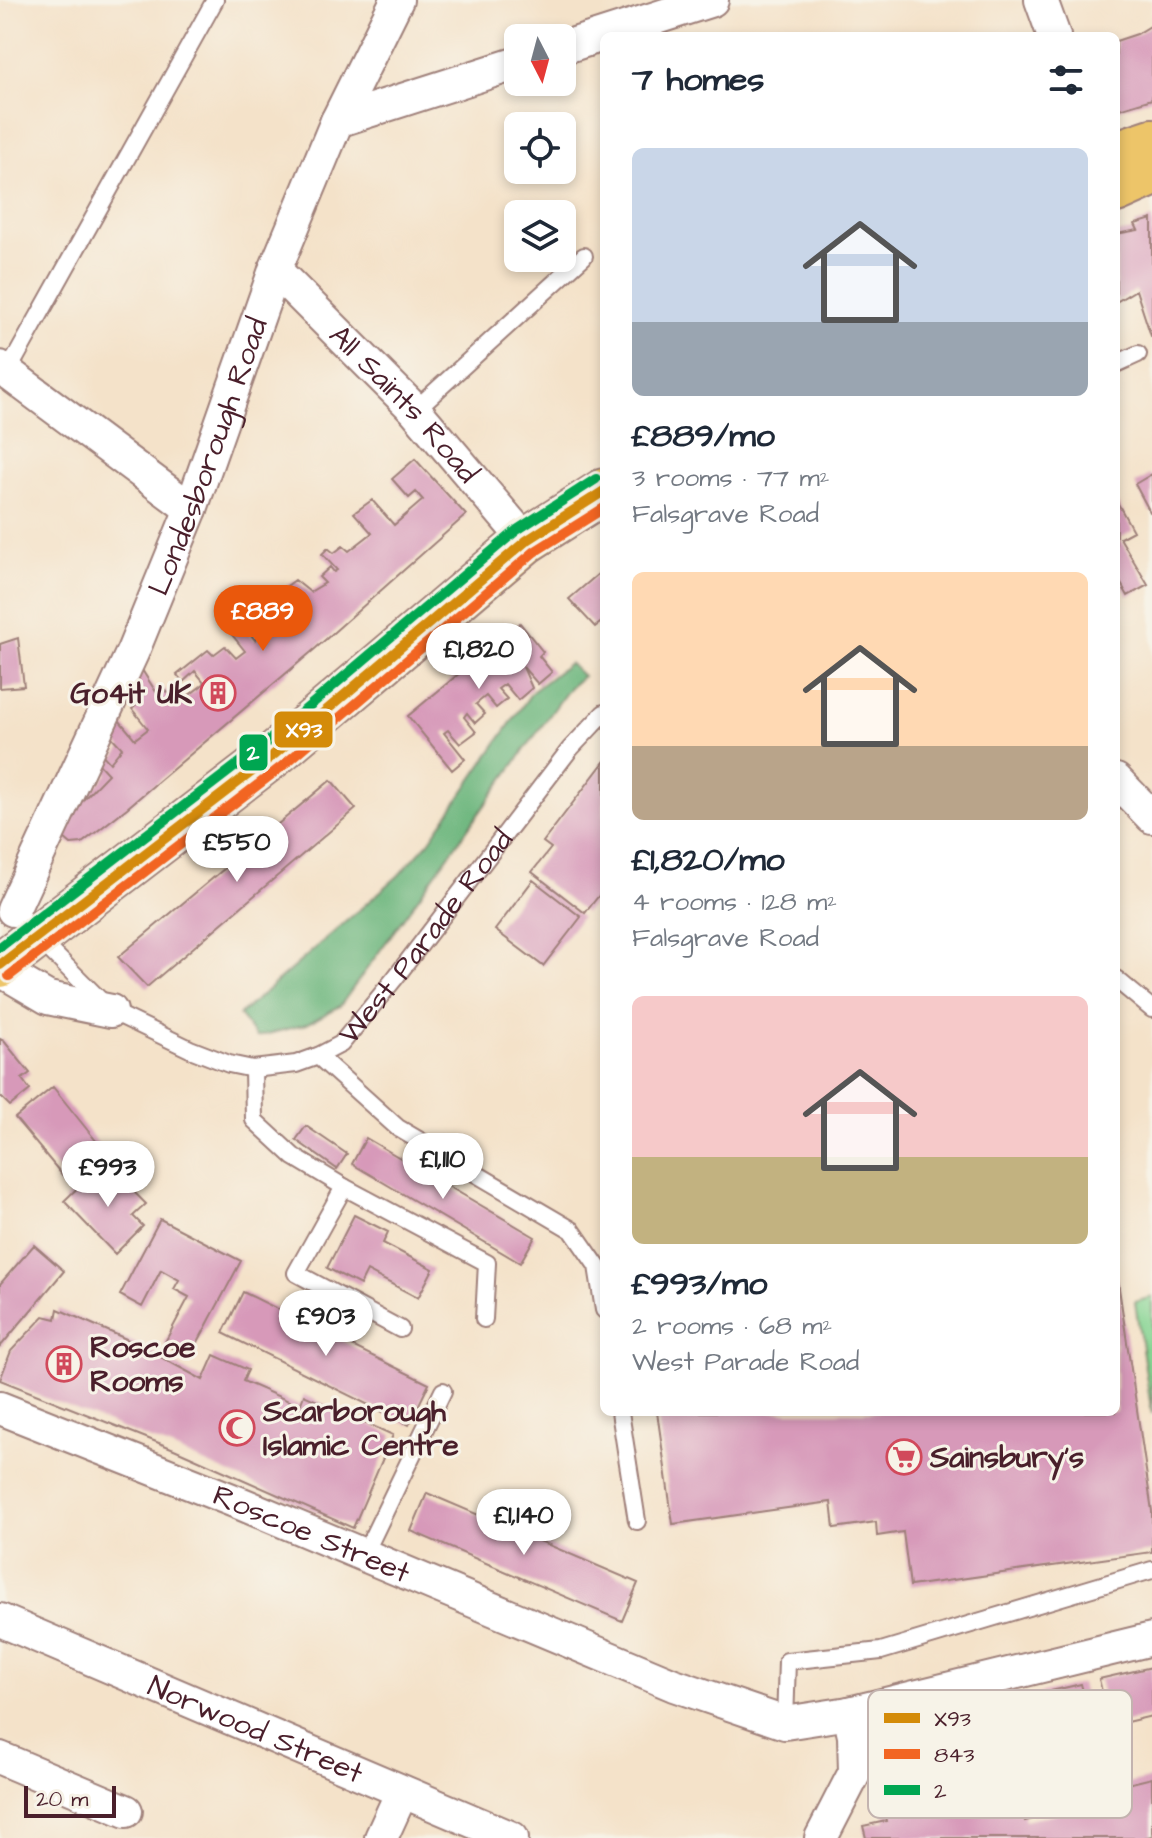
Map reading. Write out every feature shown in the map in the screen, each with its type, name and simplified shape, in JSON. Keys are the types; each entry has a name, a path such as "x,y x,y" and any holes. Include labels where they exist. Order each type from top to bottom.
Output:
{"highway":[{"path":"1120,152 1152,141"},
{"path":"1120,188 1152,174"},
{"path":"0,968 16,915 276,753 526,541 600,494"}],"street":[{"name":"Londesborough Road","path":"16,915 133,651 191,509 275,270 337,121 397,0"},
{"path":"612,32 712,0"},
{"path":"1041,0 1053,32"},
{"path":"576,44 600,36"},
{"path":"337,121 504,67"},
{"name":"All Saints Road","path":"275,270 415,410 526,541"},
{"path":"4,370 191,509"},
{"path":"1120,784 1152,817"},
{"name":"West Parade Road","path":"0,968 48,998 111,1011"},
{"name":"Roscoe Street","path":"0,1408 364,1555 674,1685 785,1723 868,1708"},
{"name":"Norwood Street","path":"0,1620 512,1838"},
{"name":"Roscoe Street","path":"943,1690 1152,1639"},
{"path":"821,1838 855,1772 854,1736 849,1713"},
{"path":"0,1758 126,1811"},
{"path":"381,1838 402,1792"}],"lane":[{"path":"4,370 215,0"},
{"path":"415,410 584,256"},
{"path":"1120,362 1138,354"},
{"name":"West Parade Road","path":"16,915 111,1011 229,1064 253,1069 296,1064 341,1044 570,749 600,717"},
{"path":"1120,982 1152,1009"},
{"path":"318,1056 398,1128 572,1230 597,1266 600,1285"},
{"path":"253,1069 254,1120 294,1157 487,1263 484,1319"},
{"path":"344,1187 296,1273 400,1329"},
{"path":"364,1555 443,1391"},
{"path":"621,1416 637,1521"},
{"path":"785,1723 787,1661 881,1651 1152,1570"}],"green space":[{"path":"569,663 583,676 570,687 340,1006 307,1024 256,1037 239,1015 398,876 429,842 532,692"},
{"path":"1152,1297 1152,1414 1135,1302"}],"building":[{"path":"1152,25 1152,99 1120,109 1120,40"},
{"path":"1152,219 1152,336 1136,290 1120,300 1120,233 1138,230 1135,224"},
{"path":"415,459 466,515 316,648 127,808 82,843 71,844 64,838 81,795 84,799 108,774 97,762 101,753 110,763 122,748 110,735 119,720 135,739 148,729 132,709 139,703 130,693 142,670 156,692 163,688 179,703 205,683 195,671 183,682 177,675 208,650 213,655 225,646 236,658 245,651 230,632 241,622 255,640 285,616 273,602 277,597 290,609 297,605 280,591 295,580 310,592 325,583 319,577 330,567 334,572 337,570 322,554 328,548 334,553 343,546 349,551 372,533 354,513 372,500 394,525 423,500 416,492 409,498 392,479"},
{"path":"1152,474 1152,511 1150,512 1135,484"},
{"path":"1120,507 1133,531 1120,538"},
{"path":"1120,538 1148,585 1128,596 1120,582"},
{"path":"600,572 600,623 595,627 569,599"},
{"path":"520,623 543,652 539,656 552,672 538,684 523,667 532,688 518,700 505,684 498,689 507,699 496,708 486,696 476,704 485,714 475,723 467,713 464,717 476,732 460,744 448,730 444,733 465,759 452,770 408,716"},
{"path":"18,638 24,686 0,688 0,644"},
{"path":"600,767 600,894 585,913 532,872 551,848 543,842"},
{"path":"331,780 356,809 147,987 118,957"},
{"path":"533,880 581,917 543,966 495,930"},
{"path":"0,1039 30,1073 22,1079 30,1090 10,1106 0,1096"},
{"path":"53,1087 101,1147 64,1177 15,1118"},
{"path":"306,1126 347,1154 337,1169 296,1140"},
{"path":"366,1138 535,1237 520,1263 352,1164"},
{"path":"112,1170 146,1204 133,1216 143,1226 115,1254 64,1201 93,1173 101,1181"},
{"path":"354,1215 388,1232 383,1243 433,1269 418,1298 367,1271 360,1285 327,1268"},
{"path":"160,1219 241,1261 190,1357 164,1344 189,1297 174,1289 179,1280 161,1270 142,1307 120,1295"},
{"path":"34,1245 64,1271 0,1347 0,1284"},
{"path":"243,1292 429,1384 409,1425 223,1333"},
{"name":"Sainsbury's","path":"1120,1295 1152,1511 1152,1552 910,1586 903,1532 877,1536 876,1522 834,1528 831,1502 673,1524 658,1416 1120,1416"},
{"path":"58,1309 133,1342 203,1380 214,1355 248,1370 243,1381 300,1406 304,1395 393,1435 353,1528 174,1449 0,1380 11,1351 44,1316 56,1319"},
{"path":"427,1493 638,1583 622,1621 411,1531"},
{"path":"1152,1667 1152,1716 1132,1721 1132,1690 1102,1690 1099,1679"},
{"path":"1081,1684 1083,1690 1055,1690"},
{"path":"1152,1778 1152,1836 1143,1838 866,1838 863,1826 886,1821 885,1818 1024,1818 1025,1821 1037,1818 1132,1818 1132,1783"}],"transit line":[{"name":"2","path":"0,947 267,742 517,530 596,479"},
{"name":"X93","path":"0,965 276,753 526,541 600,494"},
{"name":"843","path":"9,976 285,764 534,552 600,511"}],"place":[{"name":"Go4it UK","path":"218,693"},
{"name":"Roscoe Rooms","path":"64,1364"},
{"name":"Scarborough Islamic Centre","path":"237,1428"},
{"name":"Sainsbury's","path":"904,1457"}]}
